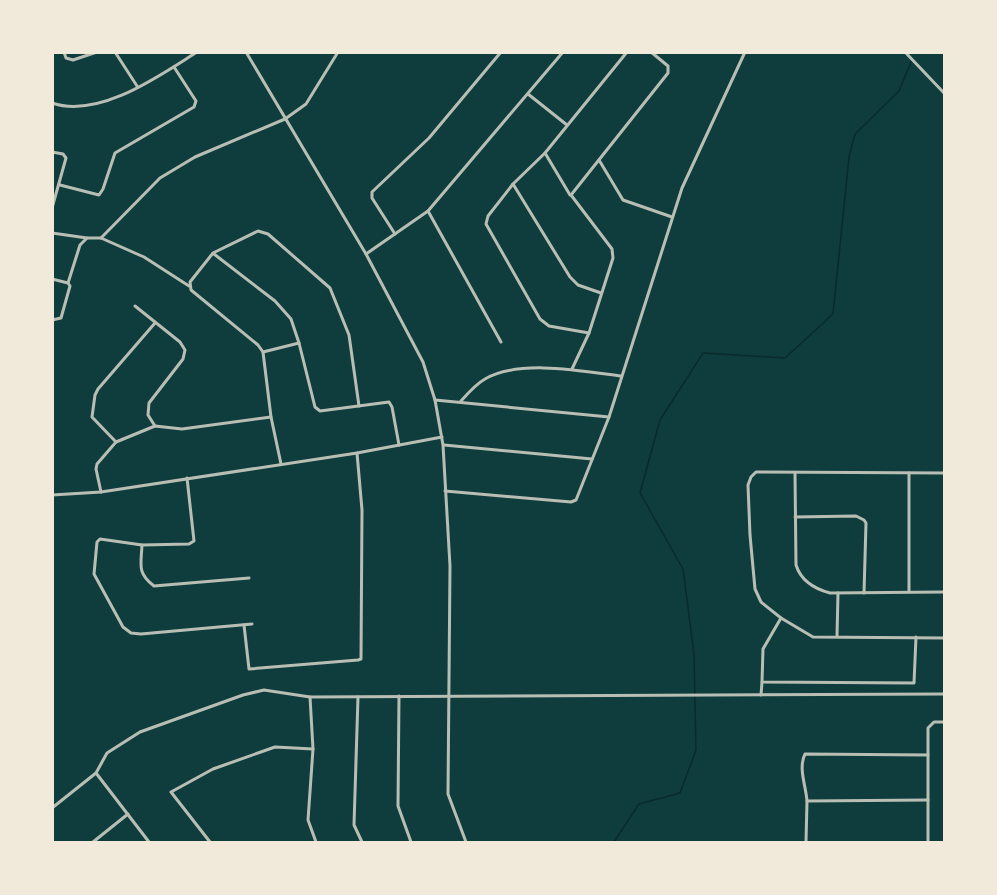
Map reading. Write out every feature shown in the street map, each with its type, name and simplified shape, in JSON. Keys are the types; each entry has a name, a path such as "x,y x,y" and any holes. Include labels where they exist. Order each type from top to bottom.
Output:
{"street":[{"path":"64,52 66,58 73,60 97,52"},
{"path":"115,52 137,87"},
{"path":"52,103 76,107 113,99 174,67 197,52"},
{"path":"246,52 366,254 423,362 435,400 443,445 450,566 448,794 466,843"},
{"path":"101,238 160,178 195,157 285,119 306,104 338,52"},
{"path":"394,234 372,198 372,192 429,138 501,52"},
{"path":"366,254 428,211 563,52"},
{"path":"589,333 549,326 544,323 486,224 488,216 513,184 545,153 627,52"},
{"path":"571,195 668,73 668,66 651,52"},
{"path":"905,52 945,93"},
{"path":"446,491 571,502 576,500 609,417 682,188 743,53"},
{"path":"60,184 99,195 104,189 115,153 194,107 196,100 174,67"},
{"path":"528,93 567,125"},
{"path":"52,152 63,154 66,158 52,208"},
{"path":"545,153 571,195 612,249 613,258 589,333 572,369"},
{"path":"599,160 623,200 672,217"},
{"path":"513,184 570,278 578,285 601,293"},
{"path":"428,211 501,342"},
{"path":"189,286 213,253 251,234 263,231 330,288 349,335 359,406"},
{"path":"52,233 101,238 144,257 189,286 258,345 262,352 271,417 281,464"},
{"path":"52,320 61,318 70,286 68,283 80,245 87,238"},
{"path":"213,253 275,301 291,319 315,407 320,411 389,402 399,445"},
{"path":"52,279 68,283"},
{"path":"135,306 180,342 184,350 183,358 148,403 148,415 155,426"},
{"path":"116,442 92,417 95,395 155,323"},
{"path":"262,352 299,343"},
{"path":"461,401 470,390 487,378 515,369 572,369 621,376"},
{"path":"435,400 609,417"},
{"path":"100,492 97,464 116,442 155,426 182,429 271,417"},
{"path":"52,495 100,492 357,453 442,436"},
{"path":"443,445 592,459"},
{"path":"244,625 249,669 361,658 362,510 357,453"},
{"path":"945,473 756,472 748,485 755,589 761,602 781,618 807,635 822,638 945,638"},
{"path":"795,473 796,565 802,578 818,589 838,593 945,592"},
{"path":"909,473 909,591"},
{"path":"187,478 194,541 189,544 142,545 100,539 97,542 94,574 123,627 130,633 141,634 252,624"},
{"path":"795,517 862,517 866,523 864,593"},
{"path":"142,545 140,569 145,579 154,586 249,578"},
{"path":"837,637 838,593"},
{"path":"761,694 763,649 781,618"},
{"path":"762,682 914,683 916,637"},
{"path":"52,808 96,773 107,753 140,732 243,695 264,690 310,697 450,696 480,698 690,694 945,694"},
{"path":"399,696 398,806 411,843"},
{"path":"310,697 313,749 308,820 316,843"},
{"path":"358,697 354,825 362,843"},
{"path":"928,843 929,725 934,722 945,722"},
{"path":"210,843 171,792 213,769 275,747 313,749"},
{"path":"806,843 807,801 802,776 802,757 805,754 928,755"},
{"path":"96,773 149,843"},
{"path":"807,801 928,801"},
{"path":"93,843 128,814"}],"waterway":[{"path":"614,842 639,804 680,793 696,750 694,654 683,569 640,493 660,420 703,353 785,358 833,314 849,157 855,134 899,91 911,62"}]}
